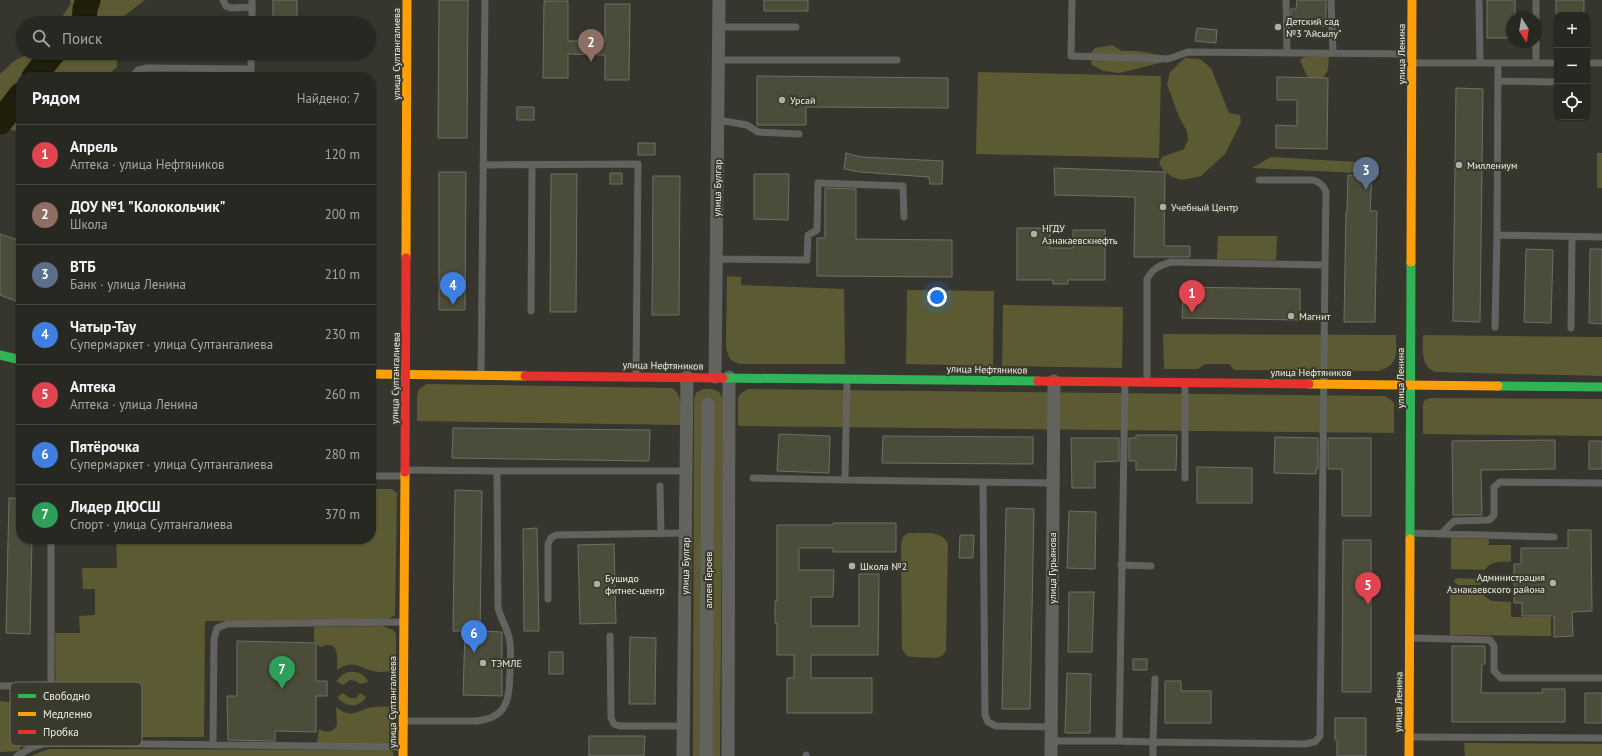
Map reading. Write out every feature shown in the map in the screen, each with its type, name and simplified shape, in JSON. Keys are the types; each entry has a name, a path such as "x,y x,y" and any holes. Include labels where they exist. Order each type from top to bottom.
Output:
{"street":[{"name":"улица Султангалиева","path":"403,752 407,0"},
{"name":"улица Булгар","path":"715,377 719,0"},
{"name":"улица Ленина","path":"1409,756 1412,0"},
{"path":"0,355 16,359"},
{"name":"улица Нефтяников","path":"376,374 1602,387"},
{"name":"улица Булгар","path":"683,756 687,377"},
{"path":"728,756 729,377"},
{"name":"улица Гурьянова","path":"1050,756 1054,381"},
{"name":"аллея Героев","path":"706,756 708,404"}],"lane":[{"path":"223,0 226,6 231,8 252,4 252,16"},
{"path":"481,375 485,0"},
{"path":"1072,0 1071,56 1168,59 1188,52 1287,52 1333,53 1480,63 1554,63"},
{"path":"1286,0 1287,52"},
{"path":"1331,0 1333,53"},
{"path":"1479,0 1480,63"},
{"path":"1536,0 1536,12"},
{"path":"719,27 796,27"},
{"path":"1536,48 1536,63"},
{"path":"136,72 138,70 147,68 251,69 251,60"},
{"path":"718,60 897,60"},
{"path":"1495,327 1498,63"},
{"path":"1590,63 1602,63"},
{"path":"1498,81 1554,82"},
{"path":"718,120 747,125 758,132 799,134"},
{"path":"483,165 638,164 636,376"},
{"path":"532,165 532,311"},
{"path":"1051,741 1304,744 1315,742 1320,736 1326,192 1318,181 1313,180 1259,180"},
{"path":"716,259 807,260 808,236 817,230 818,183 903,186 904,217"},
{"path":"1497,236 1602,237"},
{"path":"1571,328 1572,237"},
{"path":"1147,382 1146,279 1155,268 1171,262 1325,265"},
{"path":"845,480 847,378"},
{"path":"1119,741 1125,382"},
{"path":"1185,382 1185,478"},
{"path":"404,720 476,722 487,720 496,716 503,709 507,700 509,691 511,645 506,628 501,620 498,607 498,471"},
{"path":"376,476 405,473 498,471 686,471"},
{"path":"753,478 1053,483"},
{"path":"983,482 985,715 988,722 996,726 1051,727"},
{"path":"1441,534 1454,521 1484,520 1492,518 1494,515 1494,487 1500,482 1602,483"},
{"path":"660,486 661,534"},
{"path":"1410,532 1554,536"},
{"path":"548,599 548,544 551,538 556,535 686,533"},
{"path":"52,544 52,682"},
{"path":"1121,565 1151,566"},
{"path":"213,744 214,639 217,628 227,624 404,622"},
{"path":"610,636 611,718 614,724 620,726 683,726"},
{"path":"1410,638 1490,640 1494,646 1494,672 1500,678 1602,678"},
{"path":"0,679 8,686"},
{"path":"1153,756 1154,679"},
{"path":"0,686 8,686"},
{"path":"1409,737 1602,738"},
{"path":"142,744 213,744 403,752"},
{"path":"17,756 36,746"}],"shaded area":[{"path":"70,0 145,0 124,16 63,16 71,3"},
{"path":"1112,45 1122,51 1137,51 1167,56 1168,61 1119,73 1104,71 1092,65 1089,55 1095,48"},
{"path":"1329,55 1328,70 1322,79 1313,80 1307,76 1300,60 1304,57"},
{"path":"1185,58 1200,59 1211,68 1229,113 1240,115 1241,122 1225,154 1201,176 1182,180 1172,177 1163,170 1159,163 1162,157 1184,149 1188,140 1187,131 1179,117 1167,84 1170,72"},
{"path":"117,60 117,67 112,72 16,72 16,131 2,127 0,123 0,74 14,61"},
{"path":"978,72 1161,76 1159,158 976,154"},
{"path":"1597,153 1602,153 1602,188 1597,188"},
{"path":"1271,157 1374,163 1378,169 1377,174 1252,168"},
{"path":"1218,236 1277,236 1276,260 1217,259"},
{"path":"727,276 741,277 741,285 844,289 845,364 742,364 732,361 726,346"},
{"path":"907,290 994,291 993,366 906,364"},
{"path":"1003,305 1123,307 1122,368 1002,366"},
{"path":"1163,334 1396,335 1396,352 1394,361 1391,365 1379,371 1234,370 1229,364 1205,364 1198,369 1164,369"},
{"path":"1423,335 1602,337 1602,376 1436,372 1431,370 1425,362 1423,352"},
{"path":"427,384 672,388 676,391 680,400 680,425 417,421 417,397 419,389"},
{"path":"703,389 716,390 722,396 723,400 720,756 693,756 694,399 696,393"},
{"path":"748,389 1385,396 1394,403 1394,433 738,426 738,398 740,394"},
{"path":"1431,398 1602,399 1602,436 1423,434 1423,404 1425,400"},
{"path":"376,489 391,489 397,493 395,615 387,620 205,621 204,737 142,737 142,682 56,682 55,633 80,633 79,616 95,615 95,589 83,589 82,568 117,568 116,544 376,544"},
{"path":"908,533 936,534 945,539 948,544 946,650 943,655 937,658 911,657 906,655 902,649 901,544 903,537"},
{"path":"1451,538 1489,539 1489,545 1511,545 1511,562 1493,563 1485,570 1451,569"},
{"path":"1458,578 1481,579 1483,580 1483,583 1480,585 1458,585 1454,580"},
{"path":"1450,593 1484,594 1484,596 1492,601 1511,602 1511,617 1551,617 1551,636 1450,635"},
{"path":"383,626 393,630 396,634 396,671 376,672 351,664 337,670 337,655 334,647 331,645 326,645 320,647 314,641 314,627"},
{"path":"348,672 360,673 368,682 360,684 356,681 350,680 343,685 336,681"},
{"path":"343,693 350,698 356,698 360,693 366,697 363,701 356,705 348,705 337,697"},
{"path":"0,701 10,702 10,746 20,746 20,751 0,752"},
{"path":"336,707 347,713 356,713 375,707 395,707 394,740 389,744 317,743 319,729 329,732 337,725"},
{"path":"1464,743 1602,744 1602,756 1465,756"},
{"path":"49,749 390,750 393,752 394,756 32,756"}],"building":[{"path":"273,0 297,0 297,16 273,16"},
{"path":"439,0 468,0 467,138 438,138"},
{"path":"764,0 808,0 808,11 764,11"},
{"path":"1297,0 1326,0 1326,26 1291,26 1291,9 1296,9"},
{"path":"1487,0 1515,0 1515,12 1506,12 1506,38 1487,38"},
{"path":"1556,0 1584,0 1584,12 1556,12"},
{"path":"544,1 568,1 568,41 605,41 605,4 630,4 629,80 605,80 605,55 568,54 568,78 543,78"},
{"path":"1197,28 1217,30 1216,43 1195,41"},
{"path":"757,76 948,78 948,108 806,107 806,125 757,125"},
{"path":"1277,77 1328,78 1327,149 1276,148 1276,125 1297,126 1297,100 1277,100"},
{"path":"1456,88 1483,89 1480,322 1453,321"},
{"path":"517,107 534,107 534,120 517,120"},
{"path":"638,143 655,143 655,155 638,155"},
{"path":"846,153 861,157 943,161 942,184 930,184 929,177 860,172 844,169"},
{"path":"1054,168 1165,172 1164,246 1190,246 1190,257 1134,257 1135,197 1055,195"},
{"path":"439,172 466,172 465,310 439,310"},
{"path":"610,173 622,173 622,184 610,184"},
{"path":"551,174 577,174 576,312 550,312"},
{"path":"754,174 789,174 788,220 754,219"},
{"path":"1348,175 1372,176 1370,211 1377,211 1375,322 1344,322"},
{"path":"653,176 680,176 679,315 652,315"},
{"path":"825,188 856,189 856,239 952,240 952,277 817,276 817,238 825,238"},
{"path":"1017,228 1050,228 1050,248 1073,248 1073,230 1105,230 1105,280 1068,280 1068,284 1053,284 1053,280 1017,280"},
{"path":"0,234 16,239 16,301 0,295"},
{"path":"1526,249 1553,250 1551,323 1524,322"},
{"path":"1590,249 1602,249 1602,324 1589,323"},
{"path":"1183,287 1300,289 1300,320 1182,318"},
{"path":"453,428 650,430 649,461 452,458"},
{"path":"779,434 830,436 829,473 777,471"},
{"path":"1136,435 1177,435 1176,470 1136,470 1136,461 1129,461 1129,438 1136,438"},
{"path":"883,436 1033,437 1033,464 882,463"},
{"path":"1275,437 1318,438 1318,469 1316,469 1316,474 1274,473"},
{"path":"1071,438 1119,438 1119,461 1095,462 1095,488 1072,488"},
{"path":"1328,438 1371,438 1371,516 1342,516 1342,469 1328,469"},
{"path":"1555,440 1555,469 1481,470 1482,515 1453,515 1452,441"},
{"path":"1589,441 1602,441 1602,469 1589,469"},
{"path":"1197,467 1252,468 1252,503 1197,503"},
{"path":"455,490 482,491 480,631 502,632 502,696 463,695 465,631 453,631"},
{"path":"9,498 16,499 16,544 32,544 30,634 6,633"},
{"path":"1006,508 1034,509 1030,709 1002,709"},
{"path":"1069,511 1096,512 1095,569 1067,568"},
{"path":"833,523 896,523 896,552 833,552 833,548 799,548 799,570 834,570 833,597 811,597 811,626 859,626 859,574 879,574 878,655 811,655 811,678 872,678 872,713 787,713 787,678 794,678 794,655 777,655 775,601 777,601 777,525 833,525"},
{"path":"537,528 539,631 524,631 523,529"},
{"name":"Администрация Азнакаевского района","path":"1568,530 1591,530 1592,611 1572,612 1573,636 1554,637 1554,616 1522,616 1522,603 1514,603 1514,564 1521,564 1521,548 1568,548"},
{"path":"960,535 974,535 973,558 959,558"},
{"path":"1343,540 1371,540 1371,692 1342,692"},
{"name":"Бушидо фитнес-центр","path":"614,544 616,623 580,624 578,545"},
{"path":"1069,592 1094,592 1092,652 1068,652"},
{"path":"630,637 656,638 655,704 629,704"},
{"path":"237,641 316,643 316,681 327,681 327,696 316,696 316,732 275,731 275,741 228,740 227,696 237,696"},
{"path":"1452,646 1485,646 1485,664 1482,664 1481,693 1542,693 1542,689 1565,689 1565,722 1452,722"},
{"path":"549,652 563,652 563,674 549,674"},
{"path":"1133,659 1147,659 1147,670 1133,670"},
{"path":"1067,673 1091,674 1090,733 1065,733"},
{"path":"1165,681 1181,681 1181,691 1211,691 1211,723 1165,723"},
{"path":"1585,693 1602,693 1602,723 1585,723"},
{"path":"1335,718 1366,718 1366,756 1337,756"},
{"path":"589,736 645,736 644,756 589,756"}],"waterway":[{"path":"84,16 88,0"},
{"path":"38,72 47,60"},
{"path":"0,122 16,101"}],"traffic: fast":[{"path":"1410,539 1411,262"},
{"path":"0,355 16,359"},
{"path":"723,378 1038,381"},
{"path":"1498,386 1602,387"}],"traffic: slow":[{"path":"406,258 407,0"},
{"path":"1411,262 1412,0"},
{"path":"376,374 525,376"},
{"path":"1309,384 1498,386"},
{"path":"403,756 405,472"},
{"path":"1409,756 1410,539"}],"traffic: jam":[{"path":"405,472 406,258"},
{"path":"525,376 723,378"},
{"path":"1038,381 1309,384"}],"place":[{"name":"Детский сад №3 \"Айсылу\"","path":"1278,27"},
{"name":"ДОУ №1 \"Колокольчик\"","path":"591,62"},
{"name":"Урсай","path":"782,100"},
{"name":"Миллениум","path":"1459,165"},
{"name":"ВТБ","path":"1366,190"},
{"name":"Учебный Центр","path":"1163,207"},
{"name":"НГДУ Азнакаевскнефть","path":"1034,234"},
{"name":"Чатыр-Тау","path":"453,305"},
{"name":"Апрель","path":"1192,313"},
{"name":"Магнит","path":"1291,316"},
{"name":"Школа №2","path":"852,566"},
{"name":"Администрация Азнакаевского района","path":"1553,583"},
{"name":"Бушидо фитнес-центр","path":"597,584"},
{"name":"Аптека","path":"1368,605"},
{"name":"Пятёрочка","path":"474,653"},
{"name":"ТЭМЛЕ","path":"483,663"},
{"name":"Лидер ДЮСШ","path":"282,689"}]}
